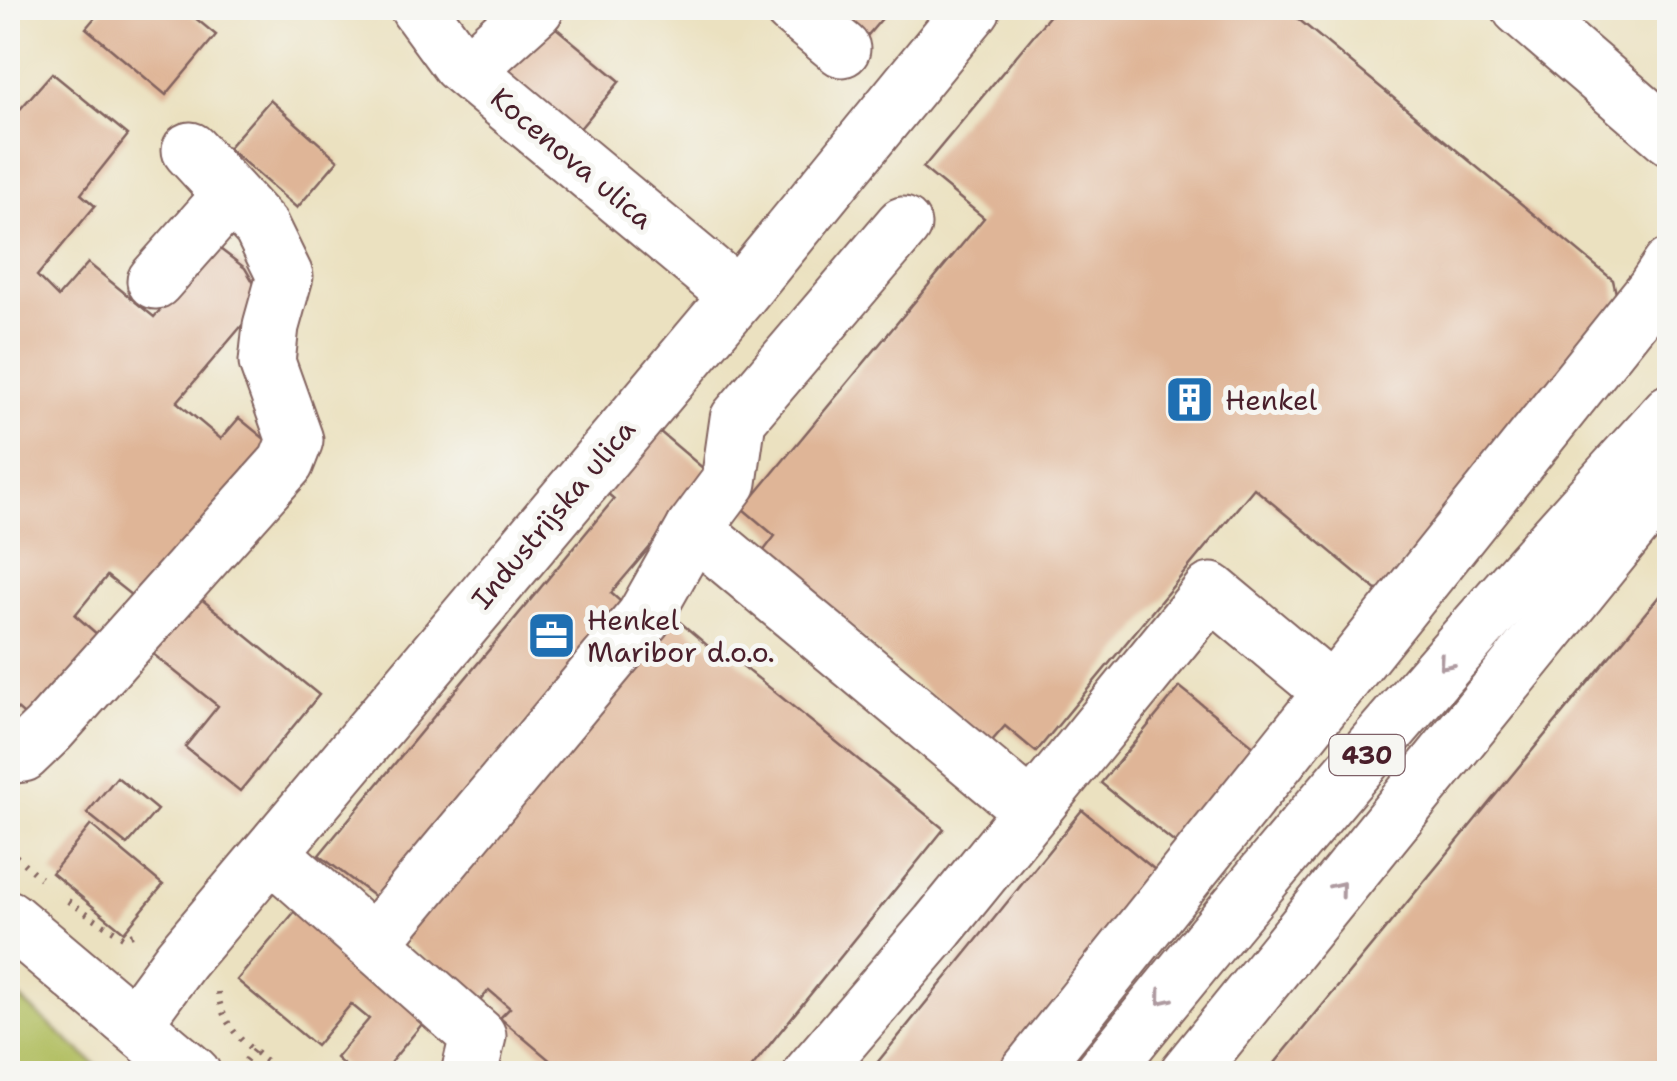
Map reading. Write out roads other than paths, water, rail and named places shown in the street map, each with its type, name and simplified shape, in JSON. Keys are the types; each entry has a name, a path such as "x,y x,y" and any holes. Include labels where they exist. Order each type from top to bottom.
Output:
{"main road":[{"name":"Kocenova ulica","path":"418,8 467,70 738,296"},
{"path":"467,70 536,8"},
{"path":"792,8 842,49"},
{"name":"Industrijska ulica","path":"134,1023 181,959 738,296 974,8"},
{"path":"1520,8 1670,137"},
{"path":"8,756 23,754 48,730 286,463 295,440 267,362 271,326 286,276 260,227 190,150"},
{"path":"155,282 231,195"},
{"path":"374,942 644,617 694,528 729,482 738,419 903,225"},
{"path":"1028,1074 1670,266"},
{"path":"1509,589 1670,372"},
{"name":"430","path":"1102,1074 1224,922 1509,589 1670,412"},
{"name":"430","path":"1187,1074 1670,478"},
{"path":"1553,626 1670,507"},
{"path":"694,528 1031,810"},
{"path":"811,1074 1210,591 1332,692"},
{"path":"271,853 478,1036 469,1074"},
{"path":"28,902 134,1023 192,1074"}],"place":[{"name":"Henkel","path":"1190,400"},
{"name":"Henkel Maribor d.o.o.","path":"552,636"}]}
